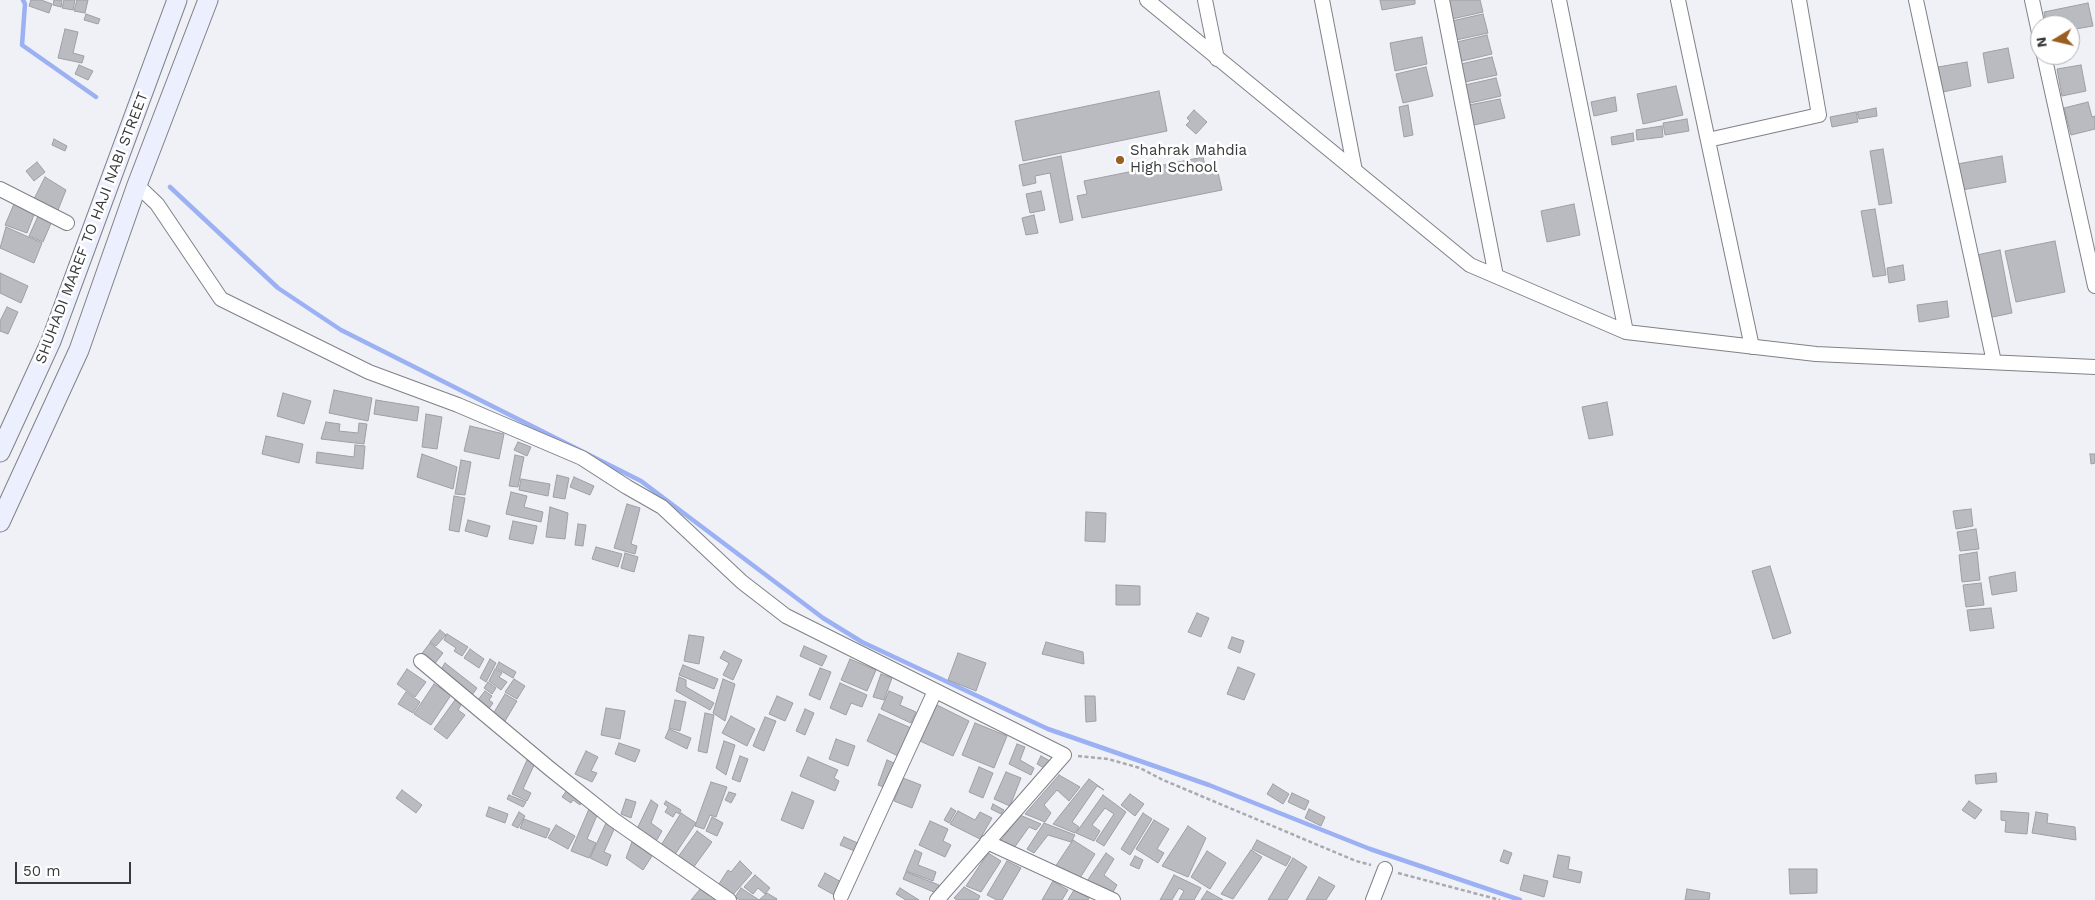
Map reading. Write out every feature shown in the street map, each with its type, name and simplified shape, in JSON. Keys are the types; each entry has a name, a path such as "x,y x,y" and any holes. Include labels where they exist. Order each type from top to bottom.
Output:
{"main road":[{"name":"SHUHADI MAREF TO HAJI NABI STREET","path":"0,452 51,341 177,0"},
{"path":"0,522 79,350 137,185 208,0"}],"street":[{"path":"1146,0 1470,265 1626,332 1816,354 2095,367"},
{"path":"1205,0 1217,59"},
{"path":"1322,0 1355,171"},
{"path":"1442,0 1496,276"},
{"path":"1558,0 1626,332"},
{"path":"1678,0 1752,347"},
{"path":"1708,140 1819,114 1799,0"},
{"path":"1916,0 1994,362"},
{"path":"2032,0 2035,15"},
{"path":"2046,65 2095,286"},
{"path":"137,185 157,204 221,300 369,372 458,405 582,458 662,507 742,582 786,616 1064,755 937,900"},
{"path":"0,190 67,223"},
{"path":"421,661 614,820 729,900"},
{"path":"841,896 935,691"},
{"path":"987,842 1113,900"},
{"path":"1373,900 1385,869"}],"path":[{"path":"1064,755 1108,759 1140,768 1163,780 1356,861 1500,900"}],"building":[{"path":"31,0 41,0 52,4 49,13 29,6"},
{"path":"54,0 62,0 61,7 53,5"},
{"path":"64,0 75,0 73,10 62,8"},
{"path":"77,0 88,0 85,13 74,11"},
{"path":"1380,0 1415,0 1415,4 1382,10"},
{"path":"1448,0 1480,0 1483,12 1452,19"},
{"path":"2088,3 2093,26 2080,28 2080,15 2044,15 2044,12"},
{"path":"86,14 100,19 98,24 84,20"},
{"path":"1483,14 1488,33 1456,40 1452,21"},
{"path":"65,29 78,32 73,53 84,56 82,63 58,58"},
{"path":"1487,35 1492,54 1462,61 1457,42"},
{"path":"1422,37 1427,64 1395,71 1390,43"},
{"path":"2008,48 2014,78 1988,83 1983,53"},
{"path":"1492,57 1497,75 1465,82 1461,64"},
{"path":"1967,62 1971,86 1943,92 1938,67"},
{"path":"79,65 93,71 88,80 75,74"},
{"path":"2081,65 2086,91 2062,96 2057,69"},
{"path":"1426,67 1433,96 1403,103 1396,74"},
{"path":"1496,78 1501,96 1470,103 1465,85"},
{"path":"1676,86 1683,115 1643,124 1637,94"},
{"path":"1159,91 1167,131 1023,161 1015,121"},
{"path":"1615,97 1617,111 1594,116 1591,102"},
{"path":"1500,99 1505,118 1474,125 1469,105"},
{"path":"2088,102 2092,117 2095,116 2095,129 2071,135 2064,108"},
{"path":"1408,105 1413,135 1404,137 1399,107"},
{"path":"1876,108 1877,116 1859,119 1857,112"},
{"path":"1194,110 1207,122 1196,134 1186,125 1190,121 1187,118"},
{"path":"1856,112 1858,122 1832,127 1830,117"},
{"path":"1687,119 1689,131 1665,135 1663,123"},
{"path":"1662,126 1663,137 1637,140 1636,130"},
{"path":"1633,133 1634,141 1612,145 1611,137"},
{"path":"54,139 67,146 65,151 52,145"},
{"path":"1883,149 1892,203 1879,205 1870,151"},
{"path":"1061,156 1073,220 1060,223 1050,173 1035,176 1036,183 1023,186 1019,165"},
{"path":"2002,156 2006,182 1962,190 1957,164"},
{"path":"1203,157 1206,170 1217,168 1222,190 1082,218 1077,196 1087,194 1084,181"},
{"path":"37,162 45,172 34,181 26,171"},
{"path":"45,177 66,190 56,215 32,203"},
{"path":"1041,191 1045,210 1030,213 1026,194"},
{"path":"14,204 35,212 27,233 5,225"},
{"path":"1574,204 1580,235 1547,242 1541,211"},
{"path":"1875,209 1886,275 1873,277 1861,211"},
{"path":"39,214 52,221 43,242 29,236"},
{"path":"1034,215 1038,233 1026,235 1022,218"},
{"path":"6,227 42,243 34,263 0,248"},
{"path":"2055,241 2065,292 2016,302 2005,251"},
{"path":"2000,250 2012,313 1988,318 1977,255"},
{"path":"1903,265 1905,280 1889,283 1887,268"},
{"path":"0,273 28,286 21,303 0,293"},
{"path":"1947,301 1949,317 1919,322 1917,305"},
{"path":"7,307 18,312 8,334 0,331 0,321"},
{"path":"334,390 372,398 368,421 329,413"},
{"path":"283,393 311,401 304,424 277,416"},
{"path":"376,400 419,407 417,421 374,414"},
{"path":"1607,402 1613,435 1589,439 1582,407"},
{"path":"426,414 442,417 437,449 422,447"},
{"path":"326,422 340,424 339,431 358,433 359,423 367,424 364,444 321,439"},
{"path":"470,426 504,434 499,459 464,451"},
{"path":"266,436 303,444 299,463 262,454"},
{"path":"518,442 531,447 527,456 514,450"},
{"path":"355,445 365,446 363,469 316,463 317,452 354,457"},
{"path":"422,454 457,467 453,489 417,477"},
{"path":"2090,454 2095,454 2095,463 2091,464"},
{"path":"515,455 524,457 518,487 509,486"},
{"path":"461,460 471,462 465,495 455,494"},
{"path":"557,475 569,478 565,499 553,497"},
{"path":"574,477 594,486 590,495 570,487"},
{"path":"521,479 550,484 548,496 519,490"},
{"path":"511,492 527,496 524,507 543,512 541,522 506,514"},
{"path":"454,496 465,498 459,532 449,530"},
{"path":"627,504 640,508 631,544 637,546 635,554 614,548"},
{"path":"550,507 568,513 565,539 546,537"},
{"path":"1971,509 1973,526 1956,529 1953,511"},
{"path":"1086,512 1106,513 1105,542 1085,541"},
{"path":"468,520 490,526 487,537 465,531"},
{"path":"513,521 537,526 533,544 509,539"},
{"path":"578,524 586,525 583,546 575,545"},
{"path":"1976,529 1979,549 1960,551 1957,532"},
{"path":"596,547 622,554 618,567 592,559"},
{"path":"1977,552 1980,580 1962,582 1959,555"},
{"path":"625,553 638,557 634,572 621,568"},
{"path":"1770,566 1791,633 1773,639 1752,571"},
{"path":"2015,572 2017,591 1992,595 1989,577"},
{"path":"1981,583 1984,605 1966,607 1963,585"},
{"path":"1116,585 1140,586 1140,605 1116,605"},
{"path":"1991,608 1994,628 1970,631 1967,610"},
{"path":"1197,613 1209,618 1201,637 1188,632"},
{"path":"440,630 446,635 436,646 430,642"},
{"path":"447,634 468,647 462,656 454,651 456,648 444,640"},
{"path":"689,635 704,637 699,664 684,661"},
{"path":"1232,637 1244,641 1240,653 1228,648"},
{"path":"1046,642 1083,652 1084,664 1042,654"},
{"path":"430,643 443,653 433,666 420,656"},
{"path":"804,646 827,656 822,666 800,656"},
{"path":"470,649 484,659 479,668 464,658"},
{"path":"724,651 742,660 733,680 723,675 729,663 720,658"},
{"path":"958,653 986,663 976,691 948,680"},
{"path":"490,659 496,663 486,682 480,678"},
{"path":"850,659 876,670 867,691 841,680"},
{"path":"499,662 516,672 513,678 496,668"},
{"path":"445,663 477,688 472,695 440,671"},
{"path":"683,665 718,679 714,689 679,675"},
{"path":"1238,667 1255,674 1244,700 1227,694"},
{"path":"820,668 831,672 820,700 809,695"},
{"path":"407,669 426,682 415,697 397,684"},
{"path":"495,669 502,673 499,677 507,682 501,690 489,681"},
{"path":"881,674 892,678 884,700 873,697"},
{"path":"679,677 686,680 686,687 714,703 710,710 676,691"},
{"path":"514,679 525,686 517,699 505,692"},
{"path":"723,679 735,684 725,721 713,713"},
{"path":"488,682 496,688 492,694 484,688"},
{"path":"840,683 867,695 862,707 851,703 846,715 830,708"},
{"path":"434,684 451,695 431,725 414,714"},
{"path":"485,691 492,696 489,700 493,703 488,710 477,701"},
{"path":"889,691 903,697 900,705 916,712 911,723 881,709"},
{"path":"406,692 420,702 413,713 398,704"},
{"path":"505,694 517,701 505,721 493,714"},
{"path":"777,696 793,703 785,721 769,714"},
{"path":"1085,696 1095,696 1096,721 1086,722"},
{"path":"455,700 461,705 458,710 465,715 447,739 434,729"},
{"path":"675,700 686,702 680,731 669,728"},
{"path":"937,705 969,721 953,756 920,741"},
{"path":"606,708 625,711 620,739 601,735"},
{"path":"805,709 814,713 805,735 796,731"},
{"path":"705,713 714,715 707,753 698,751"},
{"path":"879,714 911,728 898,756 867,741"},
{"path":"731,716 755,729 747,746 722,733"},
{"path":"765,717 776,721 764,751 753,746"},
{"path":"975,723 1007,736 994,768 962,755"},
{"path":"669,729 691,738 687,749 665,738"},
{"path":"836,739 855,746 848,766 829,759"},
{"path":"724,741 735,745 726,775 716,768"},
{"path":"619,743 640,750 635,762 615,754"},
{"path":"1017,744 1025,747 1020,760 1034,768 1031,775 1009,764"},
{"path":"586,751 598,757 591,771 597,773 592,782 575,774"},
{"path":"740,756 748,759 740,782 732,779"},
{"path":"1041,756 1050,761 1046,769 1037,764"},
{"path":"808,757 838,770 834,778 839,781 835,791 800,776"},
{"path":"527,760 535,763 523,789 531,793 527,801 512,794"},
{"path":"887,760 896,764 886,788 878,785"},
{"path":"979,767 993,773 983,798 969,792"},
{"path":"1006,772 1021,778 1010,806 994,799"},
{"path":"1996,773 1997,782 1976,784 1975,775"},
{"path":"1059,775 1080,787 1069,801 1057,790 1044,805 1051,813 1045,822 1025,814"},
{"path":"903,778 921,785 912,808 894,801"},
{"path":"1089,779 1104,790 1097,786 1072,822 1079,827 1075,833 1053,824"},
{"path":"711,782 727,787 716,817 710,815 704,829 695,826"},
{"path":"1273,784 1289,794 1283,804 1267,794"},
{"path":"402,790 422,805 416,813 396,798"},
{"path":"567,790 582,801 580,805 573,800 571,803 562,797"},
{"path":"729,792 736,794 731,803 725,800"},
{"path":"792,792 814,801 803,829 781,820"},
{"path":"1292,793 1309,801 1305,810 1288,802"},
{"path":"1130,794 1144,804 1135,816 1121,805"},
{"path":"509,795 526,802 523,807 507,799"},
{"path":"1103,795 1126,812 1104,846 1096,841 1114,814 1105,808 1092,825 1100,831 1094,841 1076,833"},
{"path":"626,799 636,802 631,818 621,814"},
{"path":"651,800 658,805 651,823 662,831 655,843 636,831"},
{"path":"666,801 681,810 679,814 676,812 673,817 665,812 668,807 664,804"},
{"path":"1969,801 1982,810 1975,819 1962,810"},
{"path":"993,804 1004,810 1001,814 991,809"},
{"path":"489,807 508,814 505,823 486,816"},
{"path":"951,808 956,811 949,823 944,820"},
{"path":"589,809 598,813 587,839 596,843 589,858 571,851"},
{"path":"1309,809 1325,817 1321,826 1305,818"},
{"path":"958,811 975,820 980,812 992,818 980,839 950,824"},
{"path":"2001,811 2029,813 2027,834 2005,832 2006,821 2001,820"},
{"path":"519,812 525,816 518,828 512,825"},
{"path":"2036,812 2048,814 2047,823 2075,827 2076,840 2032,833"},
{"path":"681,813 696,823 674,856 660,847"},
{"path":"1143,813 1152,819 1130,855 1121,849"},
{"path":"1020,815 1041,824 1036,830 1029,827 1014,848 999,843"},
{"path":"712,817 723,823 717,836 706,831"},
{"path":"524,819 550,829 546,838 520,828"},
{"path":"1154,820 1169,829 1157,849 1164,853 1158,863 1136,849"},
{"path":"930,821 948,829 943,841 951,845 945,857 919,845"},
{"path":"606,823 615,827 604,852 611,855 607,866 590,858"},
{"path":"1044,823 1075,835 1071,842 1048,835 1034,853 1027,849"},
{"path":"556,825 575,836 568,849 548,838"},
{"path":"1188,826 1206,838 1188,877 1162,866"},
{"path":"697,831 712,842 693,868 678,857"},
{"path":"844,837 860,844 857,852 840,845"},
{"path":"1073,840 1095,854 1080,878 1055,867"},
{"path":"1257,840 1291,857 1286,866 1252,849"},
{"path":"632,842 652,856 643,870 626,858"},
{"path":"915,850 922,853 918,865 936,872 933,881 906,871"},
{"path":"1251,850 1262,857 1233,899 1221,894"},
{"path":"1504,850 1512,853 1508,864 1500,861"},
{"path":"1207,851 1226,863 1210,889 1191,877"},
{"path":"988,853 1001,861 981,892 966,886"},
{"path":"1106,853 1114,859 1104,875 1117,885 1113,892 1087,881"},
{"path":"1558,855 1570,857 1568,869 1582,872 1580,883 1553,877"},
{"path":"1135,856 1143,860 1139,869 1130,865"},
{"path":"1293,858 1307,867 1287,900 1268,900"},
{"path":"740,861 752,873 731,897 717,887 728,870 731,872"},
{"path":"1007,861 1021,868 1002,900 997,900 987,895"},
{"path":"1789,869 1817,869 1817,893 1790,894"},
{"path":"906,872 939,885 936,893 903,879"},
{"path":"825,873 843,883 836,896 818,886"},
{"path":"755,875 770,888 765,894 758,888 753,894 744,887"},
{"path":"1174,875 1201,888 1194,900 1179,900 1184,891 1179,888 1172,900 1160,900"},
{"path":"1524,875 1548,881 1544,897 1520,890"},
{"path":"1319,877 1335,886 1326,900 1306,900"},
{"path":"1053,881 1068,890 1062,900 1042,900"},
{"path":"964,887 980,896 978,900 957,900 954,898"},
{"path":"701,888 716,900 691,900"},
{"path":"741,888 759,900 740,900 735,897"},
{"path":"900,888 919,900 906,900 896,894"},
{"path":"1687,889 1710,893 1709,900 1685,900"},
{"path":"1074,890 1089,898 1088,900 1068,900"},
{"path":"1207,891 1223,900 1201,900"},
{"path":"767,893 777,899 776,900 759,900"}],"waterway":[{"path":"23,0 25,4 22,45 96,97"},
{"path":"170,187 278,288 341,330 641,481 823,618 862,642 1048,729 1209,785 1370,849 1520,900"}],"place":[{"name":"Shahrak Mahdia High School","path":"1120,160"}]}
